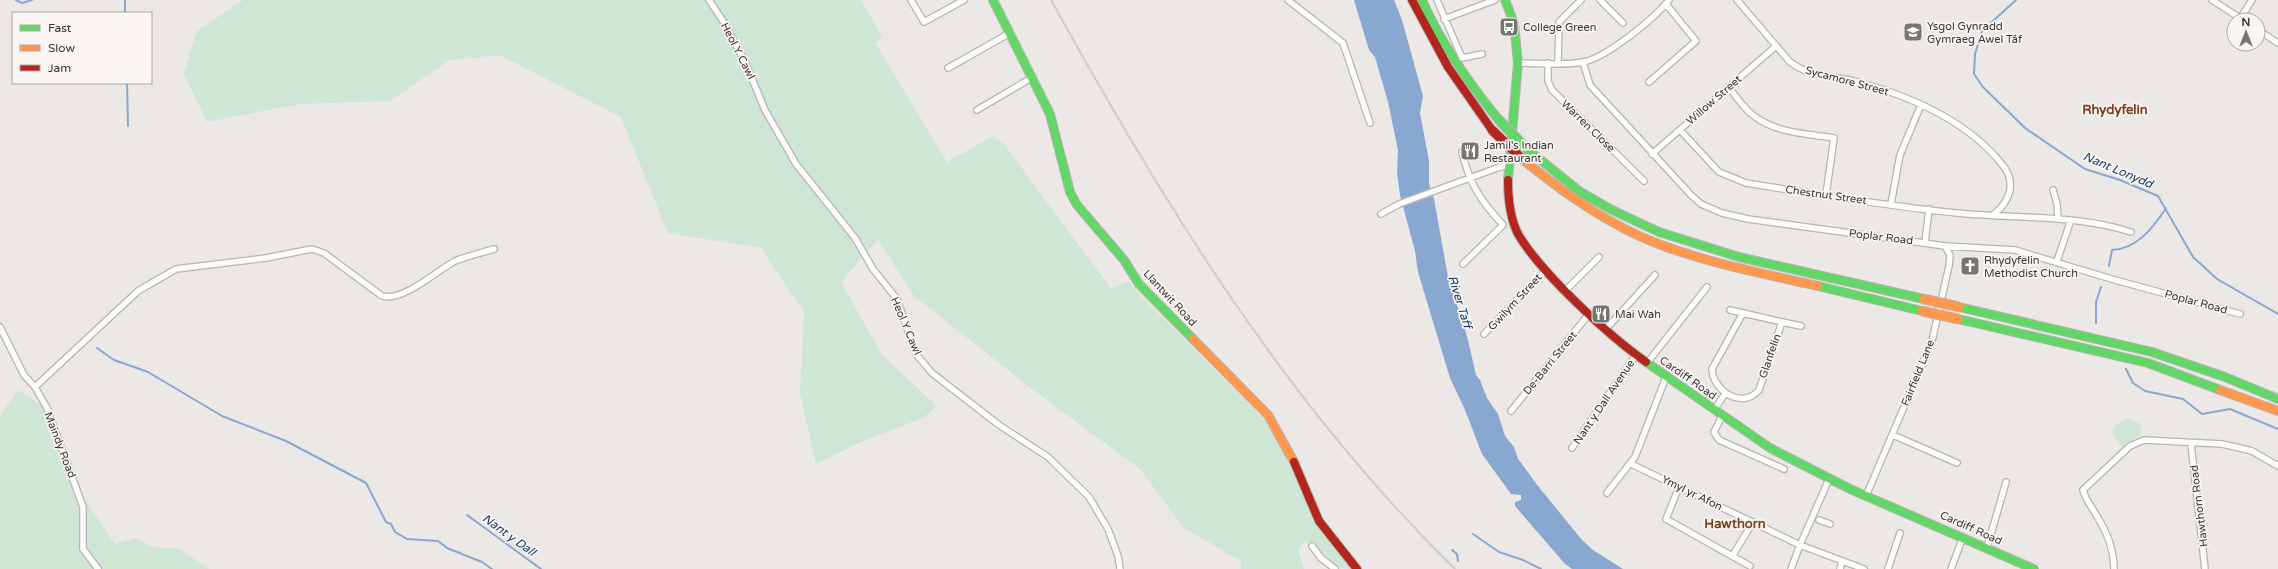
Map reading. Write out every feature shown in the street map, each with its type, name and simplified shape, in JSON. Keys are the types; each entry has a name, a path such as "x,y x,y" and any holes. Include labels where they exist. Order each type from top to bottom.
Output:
{"main road":[{"name":"Llantwit Road","path":"993,0 1033,77 1054,127 1066,178 1077,206 1124,260 1139,284 1268,415 1289,451 1319,521 1357,569"},
{"path":"1412,0 1438,54 1468,99 1492,130 1543,177 1586,207 1606,219 1660,245 1694,256 1754,271 2148,363 2278,411"},
{"path":"1422,0 1446,49 1477,94 1526,149 1579,190 1612,210 1659,232 1738,256 2152,352 2224,377 2278,399"},
{"name":"Cardiff Road","path":"1505,0 1514,23 1518,64 1508,165 1508,198 1515,225 1530,252 1546,270 1606,329 1646,363 1770,448 1829,479 1866,496 2034,569"}],"street":[{"name":"Heol Y Cawl","path":"709,0 742,55 765,110 796,164 855,238 873,270 897,299 916,354 932,373 993,421 1048,457 1089,497 1108,529 1118,556 1120,569"},
{"path":"911,0 924,22 964,0"},
{"path":"1288,0 1343,43 1370,123"},
{"path":"1437,0 1462,58 1482,54"},
{"path":"1444,19 1495,0"},
{"path":"1558,63 1559,22 1581,0"},
{"path":"1600,0 1623,23"},
{"name":"Sycamore Street","path":"1737,0 1790,62 1805,71 1870,86 1921,105 1979,140 2007,169 2010,175 2011,189 2004,204 1992,215"},
{"path":"2212,0 2231,12"},
{"path":"2246,12 2252,0"},
{"path":"1518,64 1583,62 1598,57 1617,45 1667,2 1696,41 1649,82"},
{"path":"948,68 1010,33"},
{"path":"2266,35 2278,43"},
{"name":"Willow Street","path":"1652,154 1776,46"},
{"name":"Poplar Road","path":"1583,62 1590,85 1652,154 1701,204 1722,213 1748,219 1945,246 2015,250 2057,261 2115,280 2240,314"},
{"name":"Warren Close","path":"1548,63 1548,82 1552,90 1644,181"},
{"path":"977,110 1033,77"},
{"path":"1729,88 1752,115 1764,123 1789,131 1834,138 1826,195"},
{"path":"1891,204 1900,155 1921,105"},
{"name":"Chestnut Street","path":"1680,130 1710,164 1728,177 1746,183 1929,209 1992,215 2058,217 2110,225 2131,232"},
{"path":"1462,152 1469,178 1484,205 1503,225 1463,264"},
{"path":"1381,214 1399,204 1508,165"},
{"path":"2053,190 2057,204 2058,217"},
{"path":"1925,243 1929,209"},
{"path":"2057,261 2071,220"},
{"name":"Fairfield Lane","path":"1866,496 1932,341 1949,266 1950,255 1945,246"},
{"path":"35,387 138,291 176,269 266,258 312,249 324,253 382,296 387,298 399,296 456,261 494,249"},
{"path":"1566,290 1599,257"},
{"name":"Gwilym Street","path":"1484,334 1546,270"},
{"path":"1606,329 1655,275"},
{"path":"1646,363 1707,287"},
{"name":"Glanfelin","path":"1725,394 1740,399 1751,396 1759,390 1782,322 1730,310"},
{"path":"1714,410 1725,394 1714,379 1712,369 1743,313"},
{"name":"De-Barri Street","path":"1511,411 1590,314"},
{"path":"1782,322 1801,326"},
{"name":"Maindy Road","path":"0,327 24,375 35,387 47,408 83,507 83,549 98,569"},
{"name":"Nant y Dall Avenue","path":"1572,448 1636,355"},
{"path":"1608,493 1631,464 1645,436 1649,417 1666,377"},
{"path":"1722,416 1714,432 1719,440 1784,469"},
{"path":"1892,435 1956,463"},
{"path":"2114,569 2110,542 2097,516 2087,503 2083,490 2130,446 2144,440 2190,444 2222,444 2252,451 2278,466"},
{"name":"Hawthorn Road","path":"2190,444 2205,569"},
{"name":"Ymyl yr Afon","path":"1631,464 1800,545 1864,569"},
{"path":"1791,569 1800,545 1815,518 1829,479"},
{"path":"1987,548 2006,482"},
{"path":"1679,486 1666,519 1733,555 1750,566"},
{"path":"1815,518 1830,524"},
{"path":"1733,555 1753,522"},
{"path":"1888,569 1900,533"},
{"path":"1951,569 1963,537"},
{"path":"1312,546 1321,558 1335,569"},
{"path":"1840,569 1842,561"}],"green space":[{"path":"243,0 861,0 883,38 875,42 947,162 993,136 1004,144 1111,289 1129,281 1140,295 1263,418 1283,451 1315,523 1352,569 1340,567 1330,561 1314,543 1305,542 1298,549 1304,569 1241,569 1241,561 1184,528 1140,469 1028,386 914,296 878,239 841,282 882,355 937,406 923,418 859,443 816,464 800,393 804,312 761,248 668,233 621,117 499,55 450,60 390,101 299,104 207,122 184,74 197,31"},
{"path":"18,390 45,408 88,505 115,544 136,538 153,547 179,549 209,569 0,569 0,416"},
{"path":"2129,418 2142,425 2140,435 2122,447 2111,433 2115,425"}],"water":[{"path":"1354,0 1394,0 1402,20 1423,96 1420,113 1429,161 1429,184 1434,199 1448,277 1467,336 1476,375 1480,380 1487,398 1498,414 1505,436 1514,447 1518,459 1538,486 1582,540 1593,550 1623,569 1572,569 1565,564 1515,506 1515,502 1521,500 1521,495 1511,494 1482,454 1465,410 1450,378 1418,272 1415,251 1400,195 1397,173 1398,150 1388,102 1375,57 1369,50"}],"waterway":[{"path":"16,0 22,3 32,0"},
{"path":"125,0 125,12"},
{"name":"Nant Lonydd","path":"2016,0 1982,31 1975,54 1974,74 1983,87 2025,128 2085,169 2120,180 2158,196 2193,257 2217,279 2278,314"},
{"path":"127,84 128,126"},
{"path":"2109,266 2112,250 2121,249 2137,242 2156,223 2166,208"},
{"path":"2096,323 2096,302 2101,287"},
{"path":"97,348 114,360 148,372 222,416 286,441 366,483 386,522 391,524 395,532 407,539 438,541 447,548 482,562 492,569"},
{"path":"2126,369 2133,383 2145,391 2183,399 2202,414 2230,409 2278,429"},
{"name":"Nant y Dall","path":"467,515 541,569"},
{"path":"1473,534 1499,552 1523,560 1541,569"},
{"path":"1452,550 1457,554 1458,561"}],"railway":[{"path":"1051,0 1138,152 1232,300 1283,371 1337,440 1394,506 1455,569"}],"traffic: fast":[{"path":"993,0 1050,114 1070,192 1077,205 1124,260 1139,284 1193,339"},
{"path":"1422,0 1446,47 1476,91 1498,119"},
{"path":"1505,0 1514,23 1518,63 1508,180"},
{"path":"1498,119 1527,149"},
{"path":"1527,149 1579,191 1612,210 1659,232 1739,257 1924,299"},
{"path":"1818,286 1922,311"},
{"path":"1959,307 2152,352 2225,377 2278,399"},
{"path":"1958,319 2148,363 2220,390"},
{"path":"1646,362 1770,448 1850,489 2034,569"}],"traffic: slow":[{"path":"1522,159 1588,208 1642,237 1700,258 1758,273 1818,286"},
{"path":"1924,299 1959,307"},
{"path":"1922,311 1958,319"},
{"path":"1193,339 1268,415 1294,462"},
{"path":"2220,390 2278,411"}],"traffic: jam":[{"path":"1412,0 1448,67 1492,130"},
{"path":"1492,130 1522,159"},
{"path":"1508,180 1511,214 1515,228 1529,250 1542,267 1576,302 1613,336 1646,362"},
{"path":"1294,462 1319,521 1357,569"}],"place":[{"name":"College Green","path":"1509,27"},
{"name":"Ysgol Gynradd Gymraeg Awel Tâf","path":"1913,32"},
{"name":"Jamil's Indian Restaurant","path":"1470,151"},
{"name":"Rhydyfelin Methodist Church","path":"1970,266"},
{"name":"Mai Wah","path":"1601,314"}],"district":[{"name":"Rhydyfelin","path":"2115,110"},
{"name":"Hawthorn","path":"1735,524"}],"water label":[{"name":"River Taff","path":"1460,302"}]}
